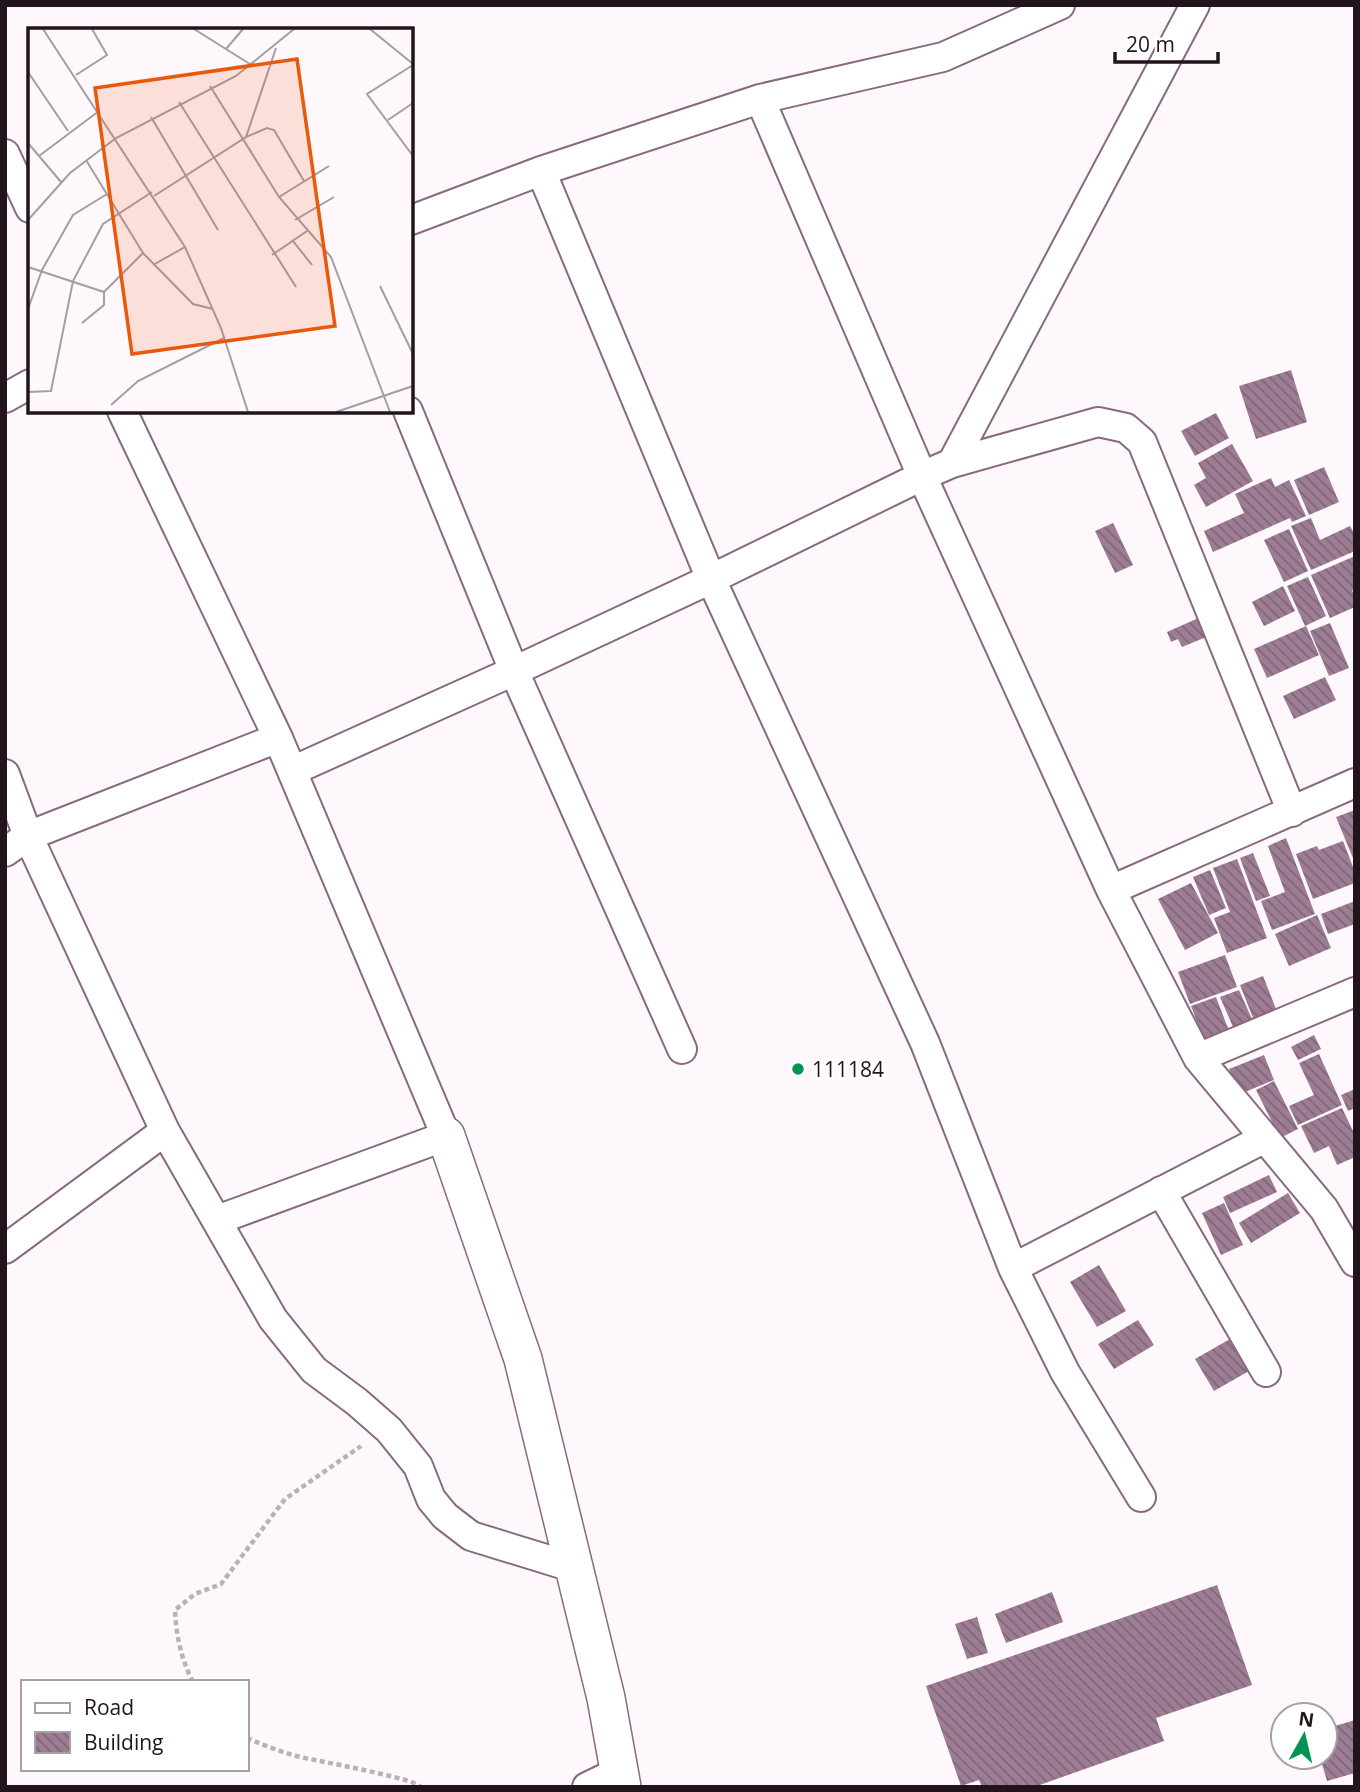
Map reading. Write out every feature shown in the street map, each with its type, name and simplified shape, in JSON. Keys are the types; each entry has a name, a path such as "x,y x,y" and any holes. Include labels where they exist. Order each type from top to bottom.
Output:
{"street":[{"path":"413,219 541,171 760,99 943,57 1060,5"},
{"path":"952,463 1195,5"},
{"path":"760,99 922,476 1111,890 1198,1058 1324,1209 1355,1262"},
{"path":"6,157 28,204"},
{"path":"541,171 711,579 925,1043 1013,1268 1065,1372 1141,1497"},
{"path":"5,398 28,385"},
{"path":"123,413 292,771 446,1136 523,1359 606,1698 621,1779 587,1787"},
{"path":"409,413 514,671 682,1049"},
{"path":"292,771 514,671 952,463 1098,422 1126,428 1142,442 1292,812"},
{"path":"5,852 28,836 278,738"},
{"path":"5,774 28,836 165,1131 273,1319 314,1370 358,1402 389,1430 418,1466 431,1499 445,1516 471,1536 575,1568"},
{"path":"1111,890 1355,783"},
{"path":"1198,1058 1355,992"},
{"path":"5,1249 165,1131"},
{"path":"216,1220 446,1136"},
{"path":"1013,1268 1265,1138"},
{"path":"1161,1191 1266,1372"}],"path":[{"path":"192,1680 176,1636 175,1610 195,1594 220,1584 285,1499 352,1451 389,1430"},
{"path":"248,1738 311,1760 351,1767 421,1787"}],"building":[{"path":"1291,370 1307,422 1256,439 1239,386"},
{"path":"1216,413 1229,438 1195,456 1181,431"},
{"path":"1232,444 1253,481 1206,507 1194,485 1206,478 1198,463"},
{"path":"1324,467 1339,502 1309,515 1294,480"},
{"path":"1271,478 1275,487 1289,480 1306,516 1292,522 1290,518 1213,552 1204,531 1244,513 1235,494"},
{"path":"1311,518 1320,540 1350,526 1355,535 1355,551 1311,570 1291,526"},
{"path":"1113,523 1133,565 1115,573 1095,531"},
{"path":"1289,529 1308,571 1284,582 1264,540"},
{"path":"1355,556 1355,589 1352,590 1355,607 1330,618 1311,575"},
{"path":"1308,577 1326,616 1305,626 1287,586"},
{"path":"1283,586 1295,611 1264,626 1252,602"},
{"path":"1203,616 1211,635 1182,647 1178,639 1171,642 1167,632"},
{"path":"1330,623 1349,668 1329,676 1310,631"},
{"path":"1306,626 1319,655 1267,678 1254,649"},
{"path":"1325,677 1336,700 1294,719 1283,696"},
{"path":"1355,810 1355,863 1336,817"},
{"path":"1286,838 1315,914 1272,930 1261,901 1285,892 1268,846"},
{"path":"1343,841 1355,872 1355,883 1313,899 1296,854 1317,846 1319,850"},
{"path":"1253,853 1270,896 1256,901 1240,858"},
{"path":"1237,859 1267,938 1227,953 1214,918 1230,912 1213,868"},
{"path":"1210,870 1226,908 1209,915 1193,877"},
{"path":"1191,883 1218,933 1185,950 1158,899"},
{"path":"1355,901 1355,924 1328,934 1321,914"},
{"path":"1317,915 1331,948 1289,966 1275,934"},
{"path":"1225,955 1237,987 1190,1004 1178,972"},
{"path":"1263,976 1280,1019 1257,1028 1240,985"},
{"path":"1239,990 1256,1028 1237,1036 1220,997"},
{"path":"1216,997 1231,1036 1206,1045 1191,1006"},
{"path":"1314,1035 1321,1049 1298,1060 1291,1047"},
{"path":"1319,1054 1342,1105 1298,1125 1289,1106 1314,1095 1299,1063"},
{"path":"1264,1055 1274,1080 1240,1094 1229,1069"},
{"path":"1274,1081 1298,1129 1280,1138 1256,1090"},
{"path":"1355,1089 1355,1108 1348,1111 1341,1095"},
{"path":"1342,1108 1355,1135 1355,1157 1337,1165 1329,1146 1314,1153 1301,1126"},
{"path":"1269,1175 1277,1192 1230,1213 1223,1197"},
{"path":"1288,1193 1300,1213 1251,1243 1239,1223"},
{"path":"1224,1203 1243,1245 1221,1255 1202,1213"},
{"path":"1099,1265 1126,1311 1097,1327 1070,1282"},
{"path":"1138,1320 1154,1345 1114,1369 1098,1344"},
{"path":"1237,1335 1256,1367 1214,1391 1195,1359"},
{"path":"1217,1585 1252,1685 1156,1718 1164,1741 1034,1787 982,1787 979,1780 961,1786 926,1686"},
{"path":"1052,1592 1063,1622 1006,1643 995,1614"},
{"path":"977,1617 988,1653 967,1659 955,1624"},
{"path":"1355,1720 1355,1773 1327,1781 1324,1771 1339,1771 1339,1725"}],"place":[{"name":"111184","path":"798,1069"}]}
